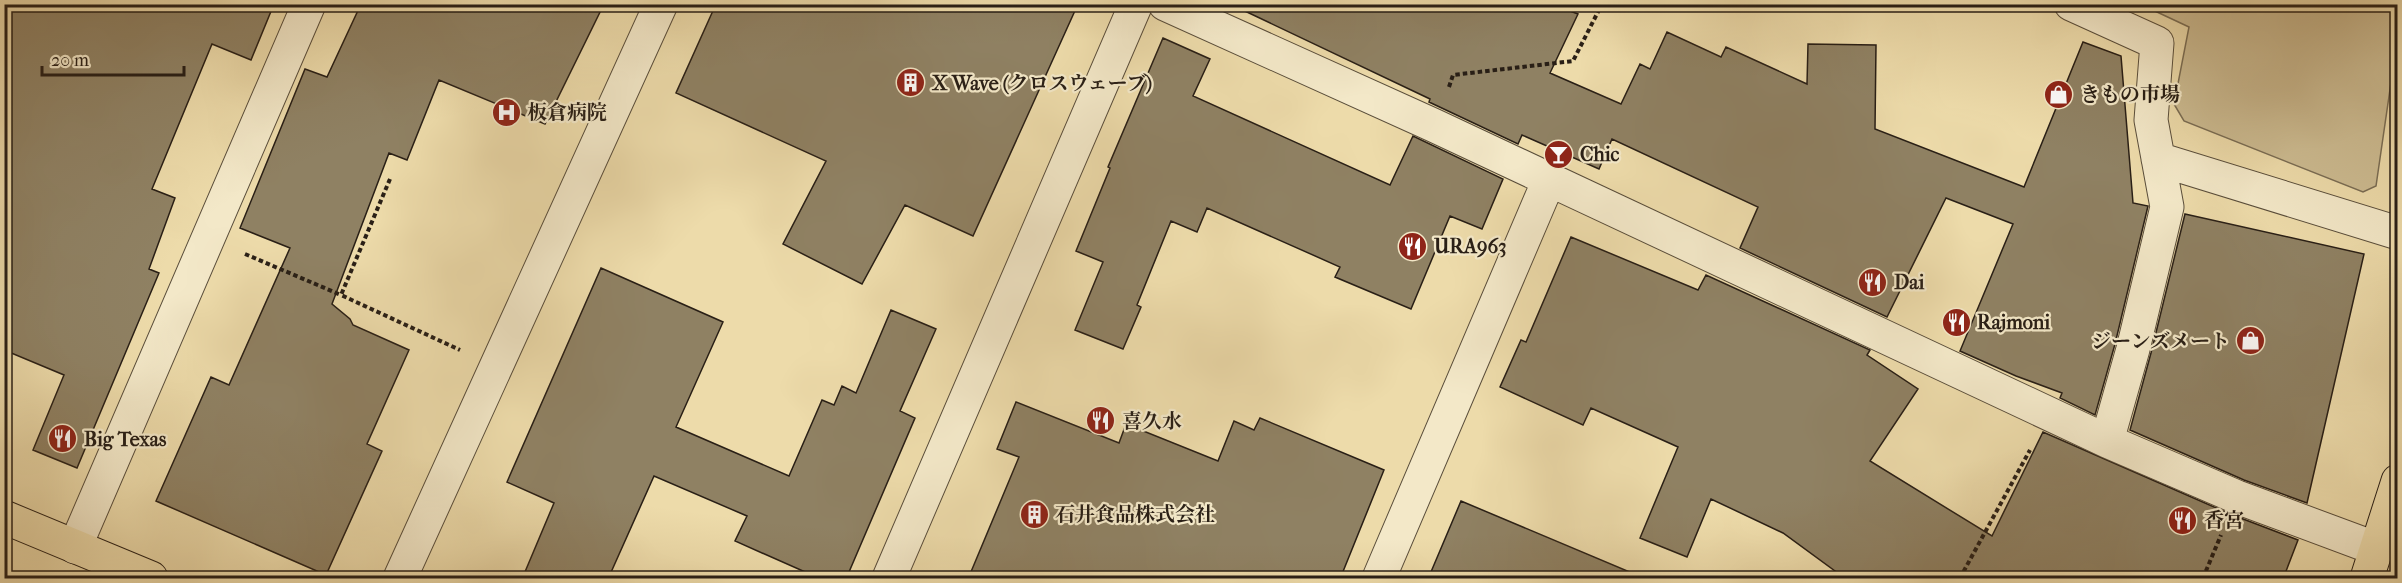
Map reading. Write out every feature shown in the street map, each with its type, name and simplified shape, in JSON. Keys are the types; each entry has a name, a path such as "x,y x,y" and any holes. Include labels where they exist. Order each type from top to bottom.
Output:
{"main road":[{"path":"2372,564 2397,482"},
{"path":"4,517 151,579"}],"street":[{"path":"75,547 309,4"},
{"path":"400,579 661,4"},
{"path":"889,579 1136,4"},
{"path":"1165,4 1434,125 2048,415 2238,497 2372,564"},
{"path":"2071,4 2157,43 2151,120 2167,207 2133,349 2107,441"},
{"path":"2158,159 2397,233"},
{"path":"1379,579 1549,180"}],"path":[{"path":"1434,125 1454,75 1573,61 1602,4"},
{"path":"341,295 390,179"},
{"path":"208,238 341,295 496,367"},
{"path":"1960,579 2048,415"}],"shaded area":[{"path":"2142,5 2397,5 2397,41 2376,186 2363,192 2184,121 2174,104 2189,27"}],"building":[{"path":"4,4 274,4 251,60 212,44 152,189 175,198 149,269 159,273 77,468 33,450 64,375 4,350"},
{"path":"361,4 604,4 545,124 439,80 407,160 389,153 332,304 350,319 353,325 409,350 367,444 382,451 326,575 156,501 211,377 229,385 290,248 240,228 305,69 327,77"},
{"path":"716,4 1078,4 973,236 905,205 862,284 783,244 826,161 676,93"},
{"path":"1230,4 1551,4 1578,14 1550,73 1621,104 1640,64 1650,69 1667,32 1721,57 1726,47 1807,84 1808,44 1876,45 1875,129 2024,187 2083,42 2121,56 2133,203 2148,206 2115,344 2095,415 2060,398 2062,393 1960,351 2013,224 1946,198 1887,317 1740,248 1758,207 1612,139 1599,169 1522,135 1518,144 1429,102 1430,99"},
{"path":"1163,38 1210,59 1193,96 1390,185 1413,136 1503,179 1482,229 1450,216 1411,309 1335,277 1340,267 1207,208 1197,232 1171,221 1137,305 1141,307 1123,349 1075,330 1103,262 1076,251 1110,168 1108,167"},
{"path":"2185,214 2364,254 2307,503 2244,480 2130,430"},
{"path":"1571,237 1698,290 1706,275 1870,350 1867,355 1918,389 1870,461 1992,536 2043,432 2230,514 2298,540 2283,579 1846,579 1783,533 1711,499 1687,557 1640,538 1678,447 1591,408 1583,425 1500,387 1521,340 1526,342"},
{"path":"601,268 723,322 676,427 789,476 822,400 834,405 842,386 856,393 891,310 936,329 900,411 915,418 846,579 821,579 735,541 747,516 654,476 608,579 522,579 554,503 507,482"},
{"path":"1016,402 1119,443 1126,424 1218,461 1234,421 1254,430 1260,418 1384,470 1340,579 968,579 1019,457 997,449"},
{"path":"1461,501 1644,578 1428,579"}],"place":[{"name":"X Wave (クロスウェーブ)","path":"911,83"},
{"name":"きもの市場","path":"2059,94"},
{"name":"板倉病院","path":"506,112"},
{"name":"Chic","path":"1559,154"},
{"name":"URA963","path":"1413,246"},
{"name":"Dai","path":"1873,282"},
{"name":"Rajmoni","path":"1956,322"},
{"name":"ジーンズメート","path":"2251,341"},
{"name":"喜久水","path":"1101,421"},
{"name":"Big Texas","path":"63,439"},
{"name":"石井食品株式会社","path":"1034,514"},
{"name":"香宮","path":"2183,520"}]}
